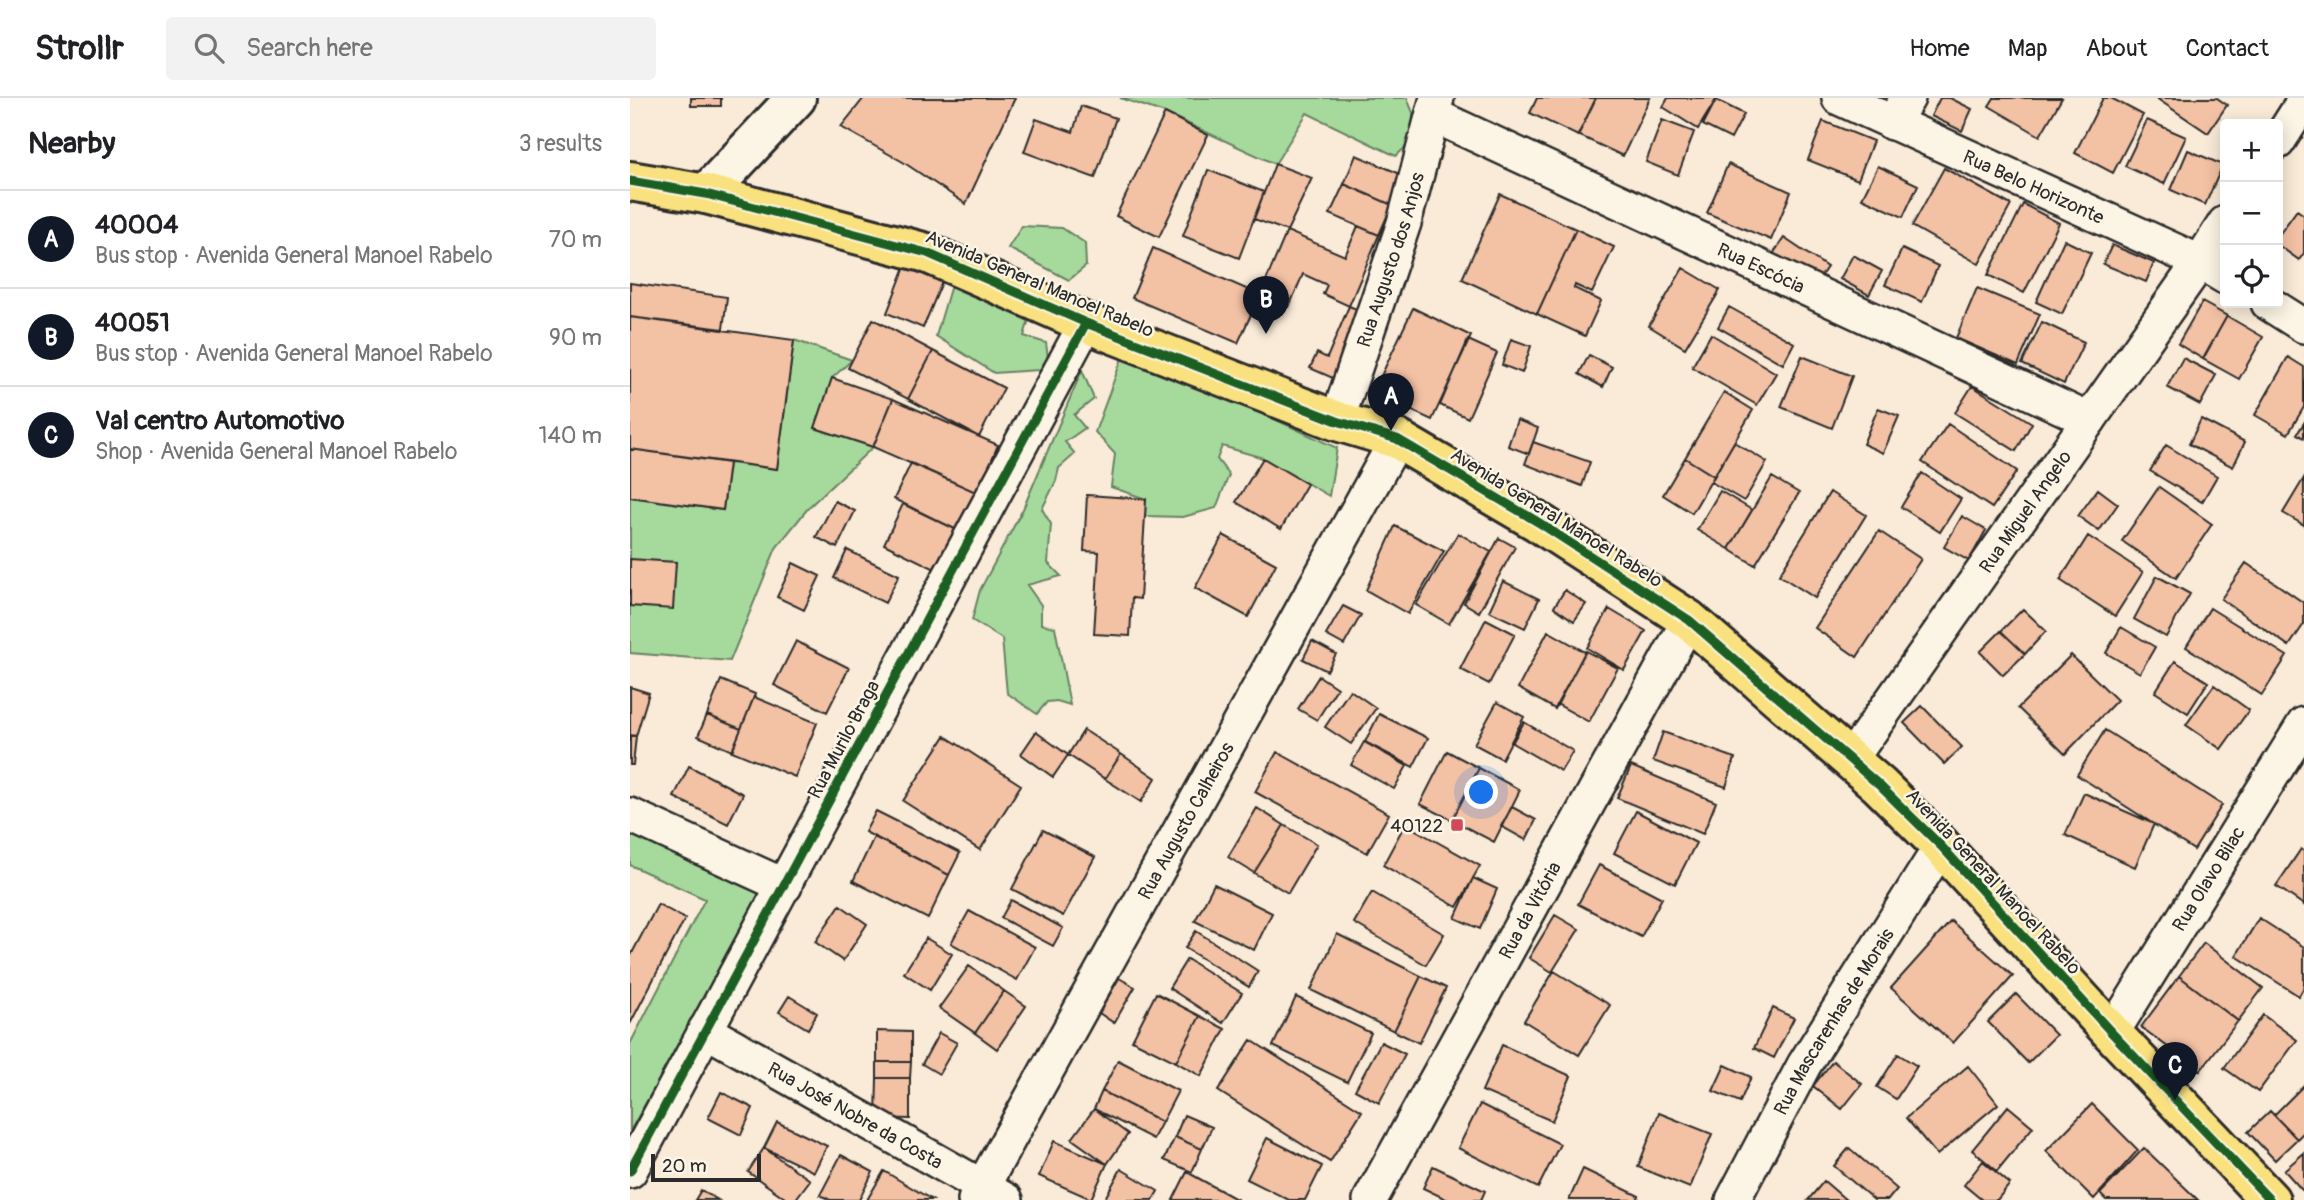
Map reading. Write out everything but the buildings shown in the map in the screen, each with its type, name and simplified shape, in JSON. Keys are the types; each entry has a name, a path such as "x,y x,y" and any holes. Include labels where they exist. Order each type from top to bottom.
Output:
{"main road":[{"path":"706,194 796,98"},
{"name":"Avenida General Manoel Rabelo","path":"630,181 706,194 927,253 1086,323 1337,421 1397,439 1538,522 1689,620 1850,760 1941,846 2270,1200"}],"street":[{"name":"Rua Belo Horizonte","path":"1839,98 1900,110 2213,270"},
{"path":"2283,134 2304,101"},
{"name":"Rua Escócia","path":"1435,106 2089,420"},
{"name":"Rua Augusto dos Anjos","path":"1337,421 1404,223 1435,106"},
{"name":"Rua Miguel Angelo","path":"1850,760 2089,420 2213,270 2220,243"},
{"path":"2276,308 2304,326"},
{"name":"Rua Murilo Braga","path":"630,1171 1086,323"},
{"name":"Rua Augusto Calheiros","path":"988,1195 1397,439"},
{"name":"Rua da Vitória","path":"1370,1200 1689,620"},
{"name":"Rua Olavo Bilac","path":"2112,1033 2304,724"},
{"path":"630,815 785,886"},
{"name":"Rua Mascarenhas de Morais","path":"1732,1200 1804,1065 1941,846"},
{"name":"Rua José Nobre da Costa","path":"705,1030 988,1195"}],"green space":[{"path":"1120,98 1407,98 1413,113 1412,141 1396,156 1307,113 1275,164 1165,113"},
{"path":"1022,226 1062,228 1085,243 1086,266 1069,280 1008,248"},
{"path":"951,285 971,286 1031,313 1024,336 1046,343 1048,358 1039,370 994,373 936,336"},
{"path":"794,340 852,360 832,378 815,428 873,447 809,507 776,548 730,661 630,653 630,497 723,510 729,463 777,469"},
{"path":"1125,350 1337,448 1329,496 1263,458 1222,446 1217,459 1229,475 1216,508 1183,517 1145,516 1146,499 1111,487 1115,454 1095,432"},
{"path":"1082,370 1094,399 1074,415 1085,428 1065,442 1075,454 1059,468 1056,481 1042,509 1051,524 1048,563 1061,576 1027,585 1041,605 1041,624 1055,627 1070,705 1057,701 1047,702 1037,714 1007,693 1002,639 972,620 980,590 1023,509"},
{"path":"630,826 769,886 630,1131 630,1044 705,899 630,865"}],"cycle path":[{"path":"630,181 706,194 927,253 1086,323 1337,421 1397,439 1538,522 1689,620 1879,785 1941,846 2270,1200"},
{"path":"630,1171 1086,323"}],"place":[{"name":"40051","path":"1266,334"},
{"name":"40004","path":"1391,431"},
{"name":"40122","path":"1457,825"},
{"name":"Val centro Automotivo","path":"2175,1100"}]}
